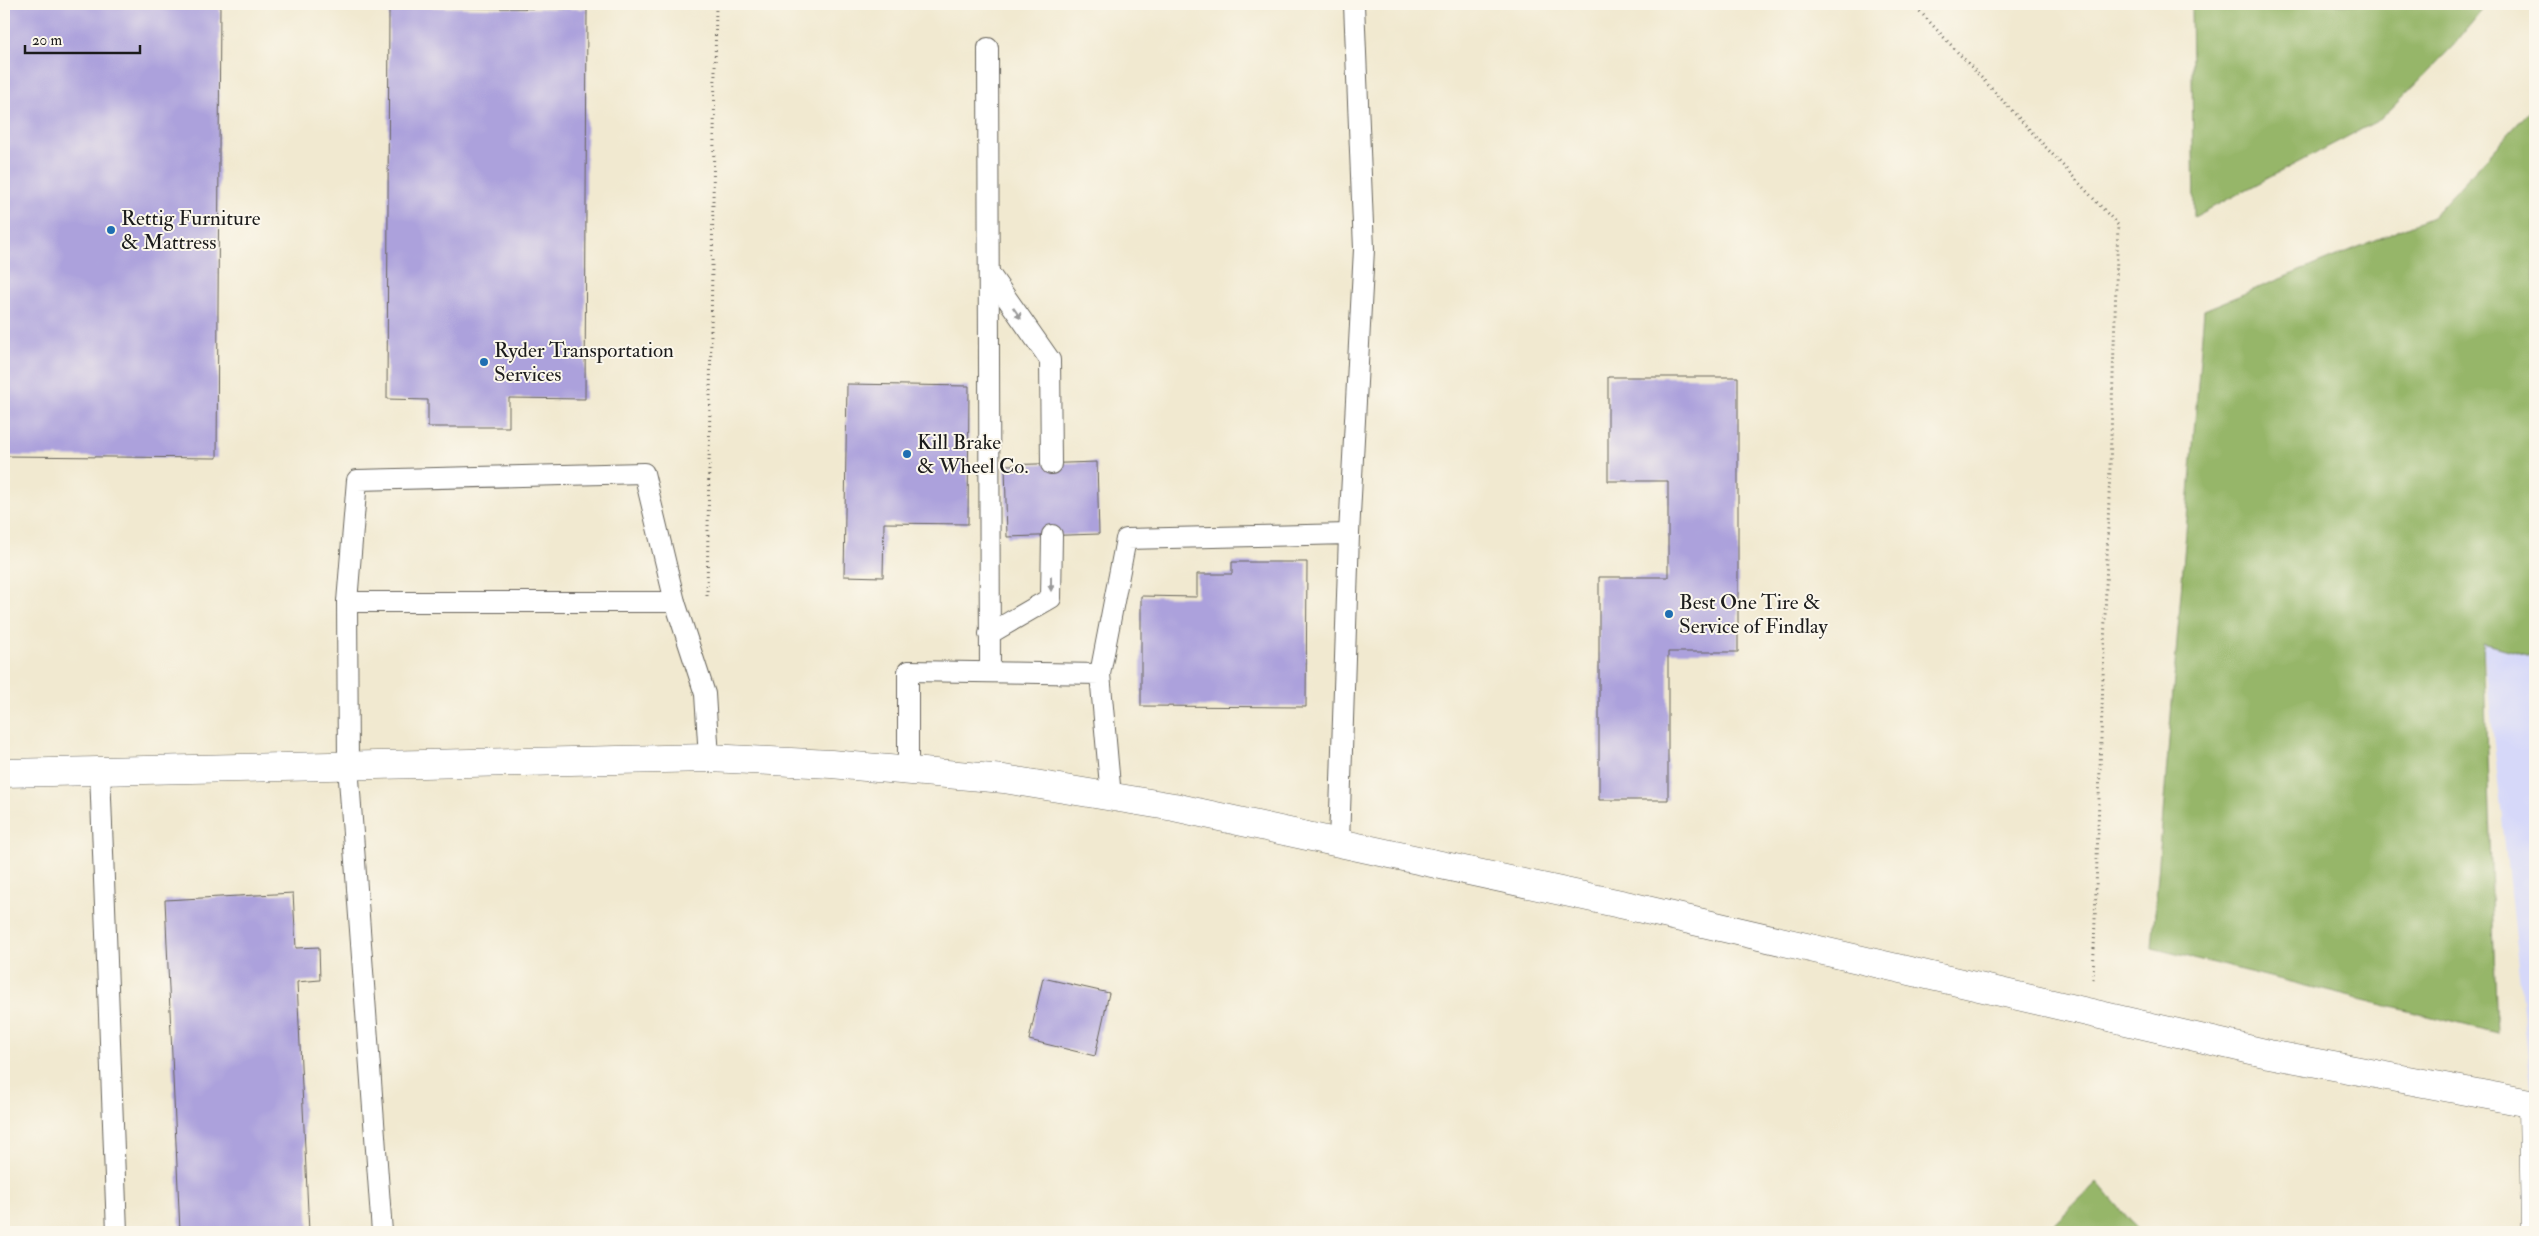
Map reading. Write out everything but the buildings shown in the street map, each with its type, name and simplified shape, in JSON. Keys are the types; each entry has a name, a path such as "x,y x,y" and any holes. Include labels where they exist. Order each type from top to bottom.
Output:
{"main road":[{"path":"4,773 709,758 1004,779 1174,808 1625,905 2269,1054 2534,1104 2535,1232"}],"lane":[{"path":"1339,843 1349,534 1364,249 1354,4"},
{"path":"988,48 990,672"},
{"path":"989,273 1050,360 1051,464"},
{"path":"382,1232 348,765 348,602 357,480 644,473 675,602 705,694 709,758"},
{"path":"1111,797 1100,674 1126,539 1349,534"},
{"path":"989,634 1051,598 1052,535"},
{"path":"348,602 675,602"},
{"path":"908,771 908,670 1100,674"},
{"path":"100,771 117,1232"}],"path":[{"path":"706,604 716,4"},
{"path":"1912,4 2118,225 2092,1013"}],"shaded area":[{"path":"2483,643 2535,657 2535,1232 2533,1104"}],"green space":[{"path":"2191,4 2487,4 2453,46 2381,119 2194,217"},
{"path":"2535,105 2535,657 2483,643 2497,1033 2152,948 2204,310 2432,217"},
{"path":"2097,1182 2140,1232 2046,1232"}],"place":[{"name":"Rettig Furniture & Mattress","path":"111,230"},
{"name":"Ryder Transportation Services","path":"484,362"},
{"name":"Kill Brake & Wheel Co.","path":"907,454"},
{"name":"Best One Tire & Service of Findlay","path":"1669,614"}]}
